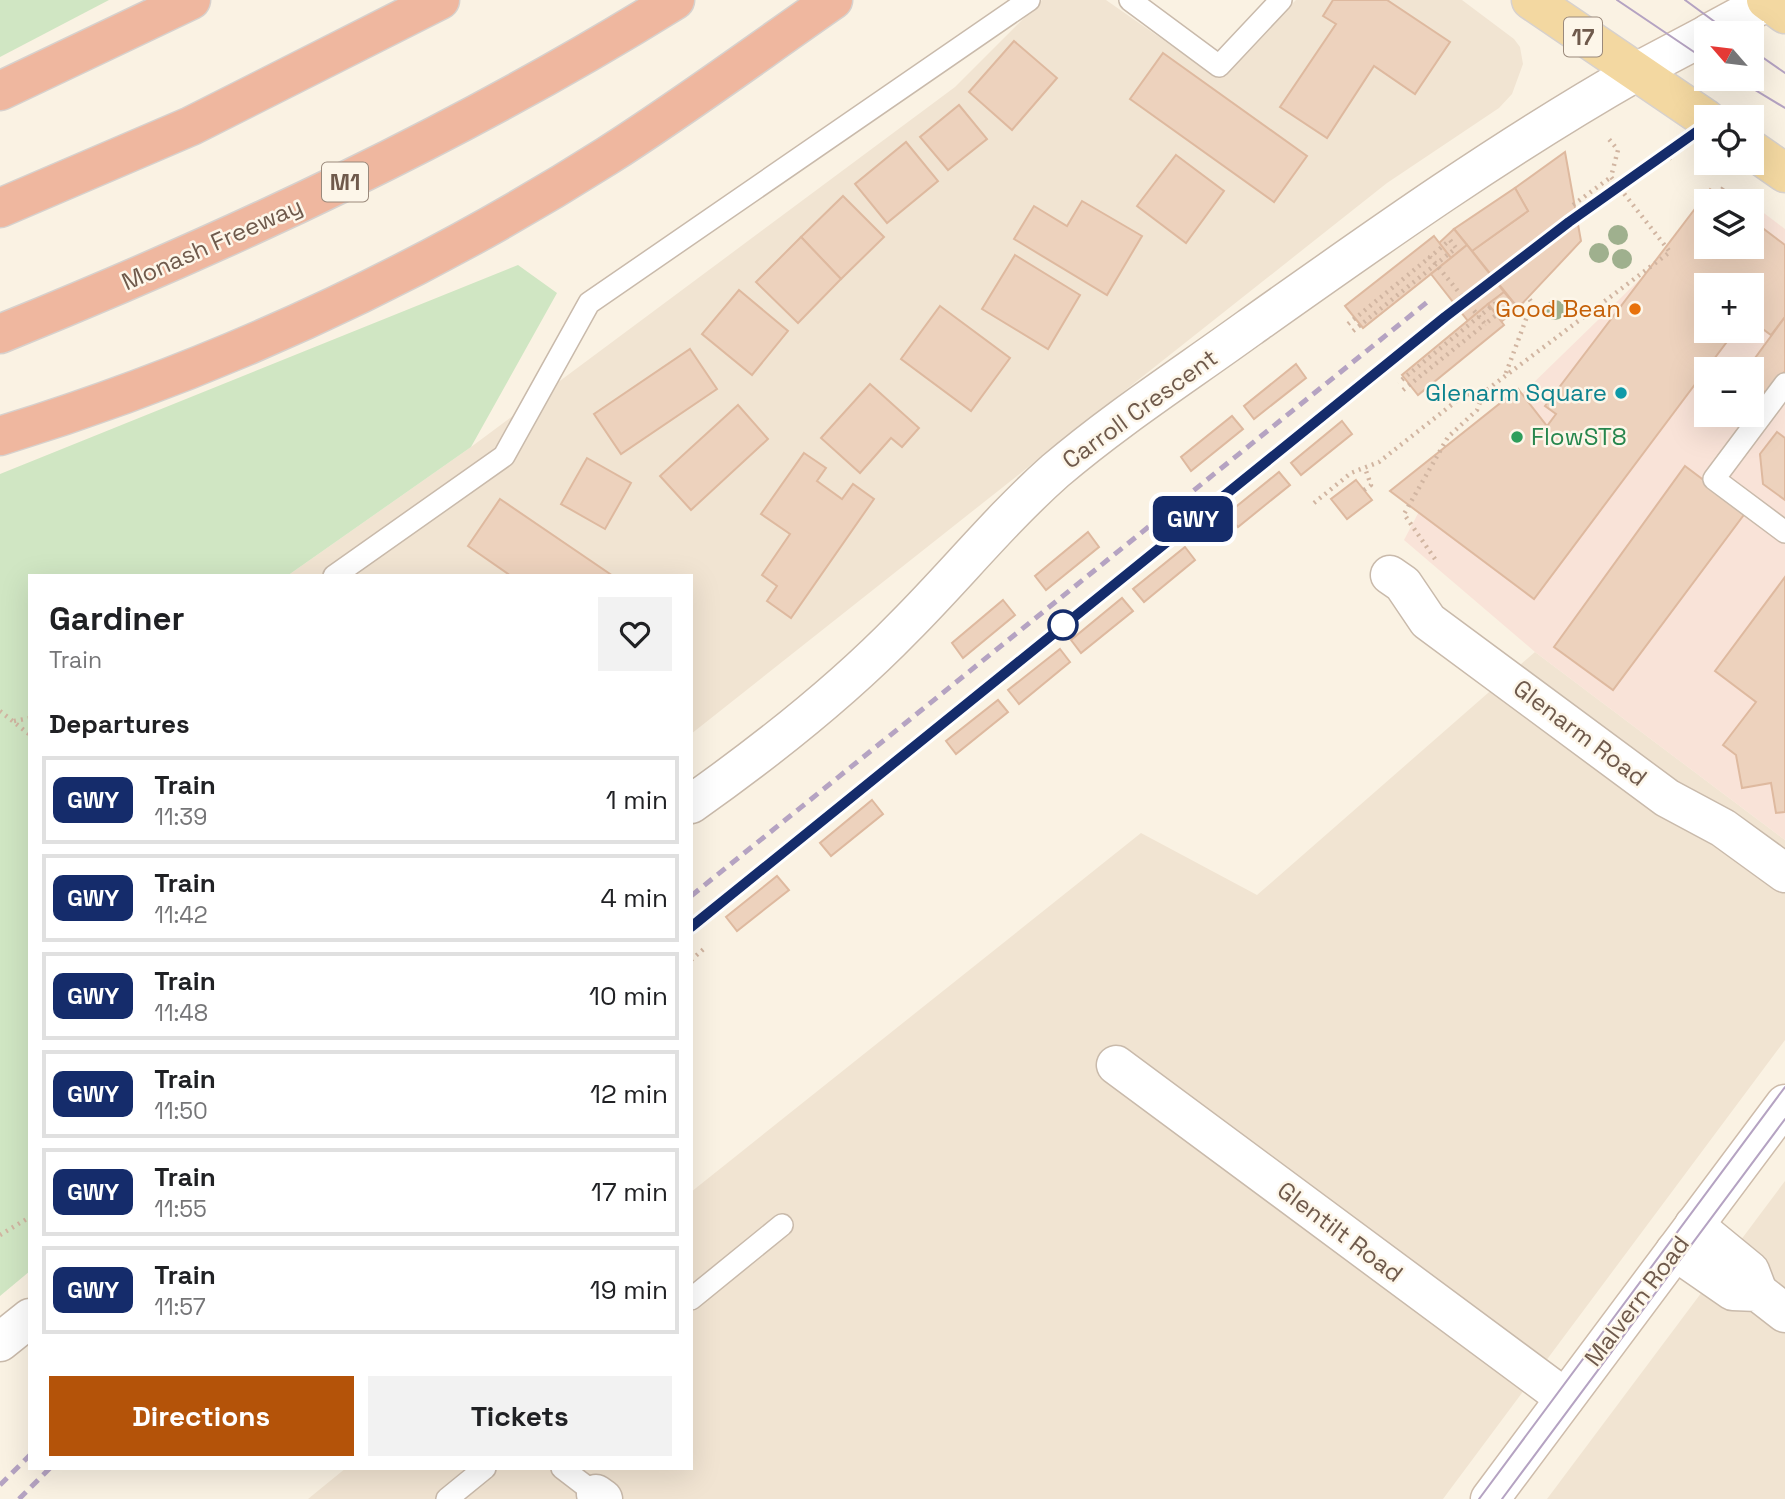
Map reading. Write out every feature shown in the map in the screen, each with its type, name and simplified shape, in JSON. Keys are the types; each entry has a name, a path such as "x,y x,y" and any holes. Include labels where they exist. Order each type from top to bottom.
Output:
{"highway":[{"path":"0,91 191,0"},
{"path":"0,208 191,126 440,0"},
{"name":"Monash Freeway","path":"0,334 232,237 414,148 675,0"},
{"path":"0,436 168,380 338,306 450,248 607,155 833,0"}],"main road":[{"name":"17","path":"1531,0 1694,111"},
{"path":"1764,158 1785,173"}],"street":[{"name":"Carroll Crescent","path":"1736,21 1772,4"},
{"name":"Carroll Crescent","path":"693,803 788,732 850,680 903,629 1010,513 1114,423 1423,204 1559,116 1694,41"},
{"name":"Glenarm Road","path":"1390,575 1403,584 1428,621 1667,798 1723,828 1785,873"},
{"name":"Glentilt Road","path":"1115,1065 1565,1398"},
{"name":"Malvern Road","path":"1490,1499 1785,1104"},
{"path":"1685,1238 1750,1271 1771,1303"},
{"path":"0,1342 28,1320"}],"lane":[{"path":"337,574 504,456 589,303 1029,0"},
{"path":"1130,0 1219,66 1281,0"},
{"path":"1785,384 1714,479 1785,532"},
{"path":"693,1297 782,1225"},
{"path":"447,1499 483,1470"},
{"path":"565,1470 599,1496"}],"path":[{"path":"1573,205 1611,177 1618,150 1608,138"},
{"path":"1670,159 1676,150"},
{"path":"1441,567 1404,514 1448,437 1477,410 1484,392 1506,373 1670,252 1611,177"},
{"path":"1722,189 1726,184"},
{"path":"1348,324 1450,240 1456,248 1353,331"},
{"path":"1430,257 1485,324"},
{"path":"1506,373 1532,303 1528,298"},
{"path":"1398,383 1498,301 1505,307 1403,390"},
{"path":"1314,503 1351,473 1379,462 1464,395 1484,392"},
{"path":"1364,490 1371,485 1365,467"},
{"path":"0,711 28,733"},
{"path":"13,721 28,718"},
{"path":"693,958 706,947"},
{"path":"0,1235 28,1218"}],"shaded area":[{"path":"1042,0 1106,0 1218,78 1296,0 1462,0 1514,39 1520,47 1523,64 1512,94 1499,108 1387,183 693,732 693,574 290,574 471,447 955,87"},
{"path":"1764,213 1785,229 1785,840 1535,652 1404,540 1453,447 1525,391 1694,227 1694,259 1764,259"},
{"path":"1535,652 1785,840 1785,1040 1443,1499 308,1499 344,1470 693,1470 693,1190 1141,833 1257,895"},
{"path":"1785,1181 1785,1499 1547,1499"}],"green space":[{"path":"0,0 109,0 0,57"},
{"path":"518,265 557,293 471,447 290,574 28,574 28,1273 0,1296 0,474"}],"building":[{"path":"1333,0 1387,0 1450,42 1415,94 1374,66 1327,138 1280,107 1336,24 1323,16"},
{"path":"1014,41 1057,78 1012,130 969,92"},
{"path":"1163,53 1307,156 1274,202 1130,99"},
{"path":"959,105 987,139 948,170 920,137"},
{"path":"906,142 938,181 887,223 855,184"},
{"path":"1565,152 1581,241 1518,308 1472,251 1528,211 1515,188"},
{"path":"1176,155 1224,191 1186,243 1137,206"},
{"path":"1515,188 1528,211 1472,251 1454,229"},
{"path":"843,196 884,237 841,279 801,237"},
{"path":"1082,201 1142,236 1107,295 1014,239 1034,206 1067,226"},
{"name":"Glenarm Square","path":"1694,210 1694,259 1764,259 1764,229 1785,245 1785,317 1771,335 1764,330 1764,273 1694,273 1694,343 1726,343 1716,357 1694,357 1694,386 1534,599 1390,491 1518,389 1547,426 1556,414 1545,406"},
{"path":"1454,229 1467,245 1451,258 1439,243"},
{"path":"1434,236 1451,258 1363,328 1345,306"},
{"path":"801,237 841,279 798,323 756,282"},
{"path":"1467,245 1504,292 1468,321 1431,274"},
{"path":"1015,255 1080,295 1048,349 982,309"},
{"path":"739,290 788,331 752,375 702,334"},
{"path":"1504,292 1518,308 1502,321 1488,304"},
{"path":"1488,304 1504,325 1418,395 1402,375"},
{"path":"940,306 1010,358 971,411 901,359"},
{"path":"1785,317 1785,371 1768,394 1764,391 1764,357 1756,357"},
{"path":"690,349 717,389 621,454 594,414"},
{"path":"1296,364 1306,378 1254,419 1244,406"},
{"path":"870,384 919,428 902,447 891,438 860,473 821,438"},
{"path":"738,405 768,439 691,510 660,476"},
{"path":"1232,416 1243,429 1191,471 1181,457"},
{"path":"1342,421 1352,434 1301,475 1291,463"},
{"path":"1777,432 1785,438 1785,500 1763,484 1760,454"},
{"path":"804,453 826,468 817,481 842,499 853,484 874,499 791,618 767,601 777,586 762,575 790,534 761,514"},
{"path":"587,458 631,483 605,529 561,504"},
{"path":"1685,466 1746,512 1613,690 1554,647"},
{"path":"1279,472 1290,485 1238,527 1227,514"},
{"path":"1356,480 1372,500 1347,519 1331,499"},
{"path":"500,499 610,574 508,574 468,546"},
{"path":"1088,532 1099,547 1046,590 1035,576"},
{"path":"1185,547 1195,560 1144,602 1133,589"},
{"path":"1785,577 1785,812 1776,813 1771,783 1742,788 1736,755 1723,745 1756,702 1715,671"},
{"path":"1122,598 1133,611 1081,653 1071,640"},
{"path":"1003,600 1015,615 963,658 952,643"},
{"path":"1060,649 1070,662 1019,704 1008,690"},
{"path":"998,700 1008,712 956,754 946,741"},
{"path":"872,800 883,814 831,856 820,843"},
{"path":"777,876 789,890 737,931 726,917"}],"tram line":[{"path":"1617,0 1694,52"},
{"path":"1685,0 1714,21"},
{"path":"1764,58 1785,73"},
{"path":"1757,91 1785,108"},
{"path":"1479,1499 1785,1087"},
{"path":"1502,1499 1785,1119"}],"railway":[{"path":"693,894 1431,299"},
{"path":"693,925 1445,317"},
{"path":"0,1485 28,1457"},
{"path":"19,1499 48,1470"}],"train":[{"name":"GWY","path":"693,925 1445,317 1569,222 1694,133"}],"place":[{"name":"Good Bean","path":"1635,309"},
{"name":"Glenarm Square","path":"1621,393"},
{"name":"FlowST8","path":"1517,437"}]}
